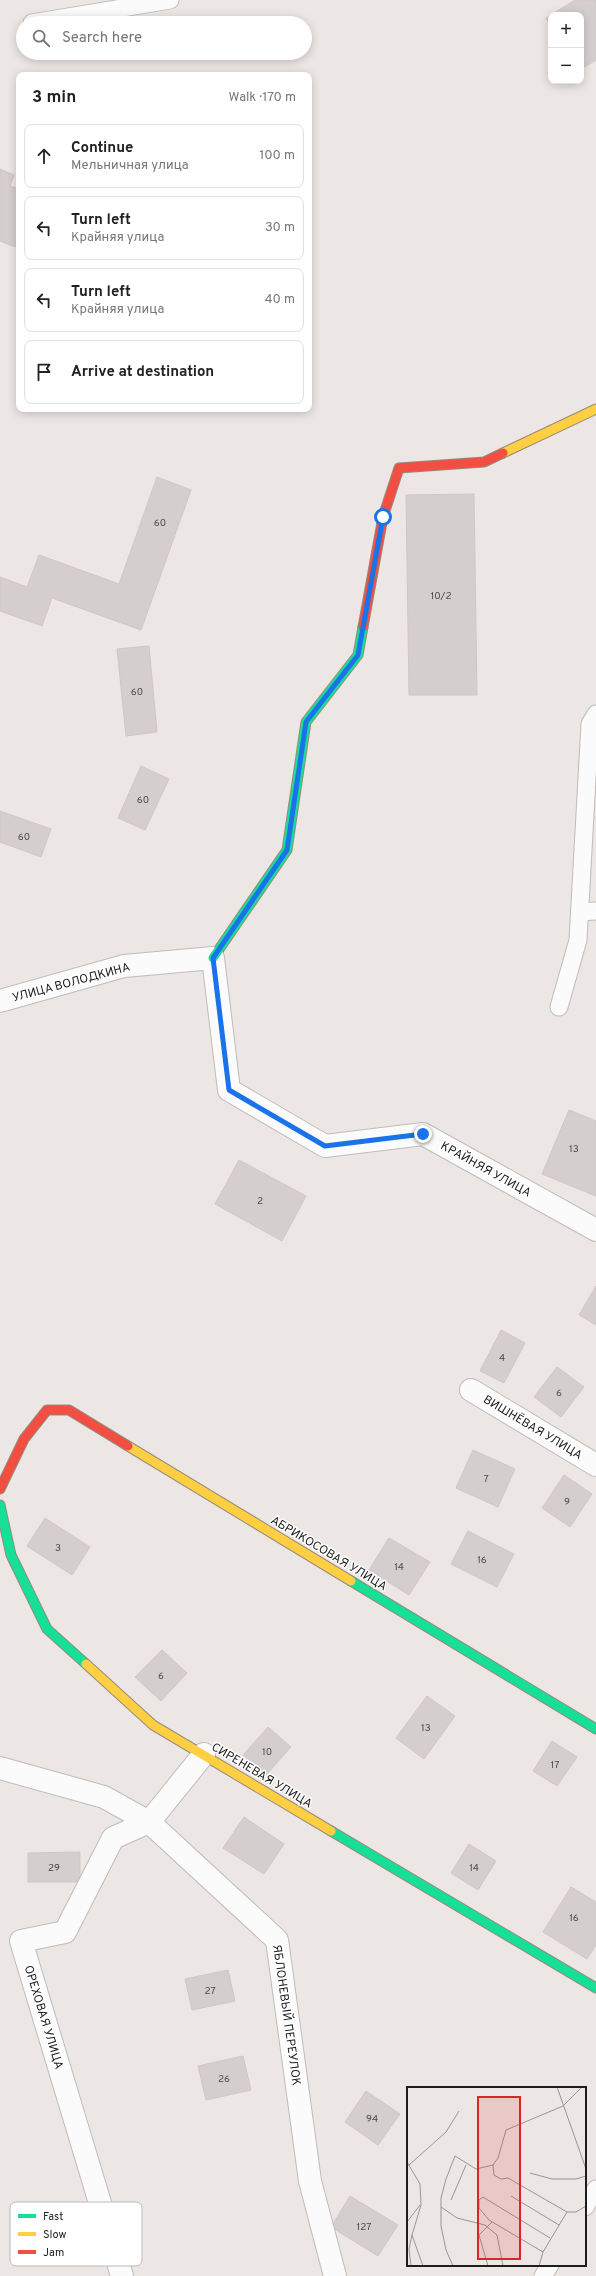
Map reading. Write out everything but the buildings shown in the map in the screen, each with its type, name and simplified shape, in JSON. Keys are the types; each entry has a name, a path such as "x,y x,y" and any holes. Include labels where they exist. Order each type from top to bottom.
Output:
{"street":[{"path":"213,958 287,850 306,722 358,655 383,517 399,468 484,462 596,409"},
{"name":"УЛИЦА ВОЛОДКИНА","path":"0,1001 124,966 213,958"},
{"name":"КРАЙНЯЯ УЛИЦА","path":"213,958 229,1090 325,1146 423,1134 596,1230"},
{"name":"ВИШНЁВАЯ УЛИЦА","path":"471,1390 596,1465"},
{"name":"АБРИКОСОВАЯ УЛИЦА","path":"0,1489 24,1439 47,1410 69,1410 596,1729"},
{"name":"СИРЕНЕВАЯ УЛИЦА","path":"0,1505 11,1555 47,1629 154,1725 596,1988"},
{"path":"149,1822 204,1754"},
{"name":"ЯБЛОНЕВЫЙ ПЕРЕУЛОК","path":"0,1768 104,1797 149,1822 277,1940 310,2181 335,2276"},
{"name":"ОРЕХОВАЯ УЛИЦА","path":"100,2202 21,1941 65,1932 113,1838 149,1822"},
{"name":"ОРЕХОВАЯ УЛИЦА","path":"119,2266 122,2276"}],"lane":[{"path":"73,16 170,0"},
{"path":"559,1007 588,911 590,724 596,714"},
{"path":"586,2205 596,2189"},
{"path":"543,2276 549,2266"}],"traffic: fast":[{"path":"213,958 287,850 306,722 358,655 363,627"},
{"path":"0,1505 11,1555 47,1629 86,1664"},
{"path":"351,1581 596,1729"},
{"path":"331,1831 596,1988"}],"traffic: slow":[{"path":"503,453 596,409"},
{"path":"128,1446 351,1581"},
{"path":"86,1664 153,1725 331,1831"}],"traffic: jam":[{"path":"363,627 383,517 399,468 484,462 503,453"},
{"path":"0,1489 24,1439 47,1410 69,1410 128,1446"}],"route":[{"path":"383,517 358,655 306,722 287,850 213,958 229,1090 325,1146 423,1134"}]}
